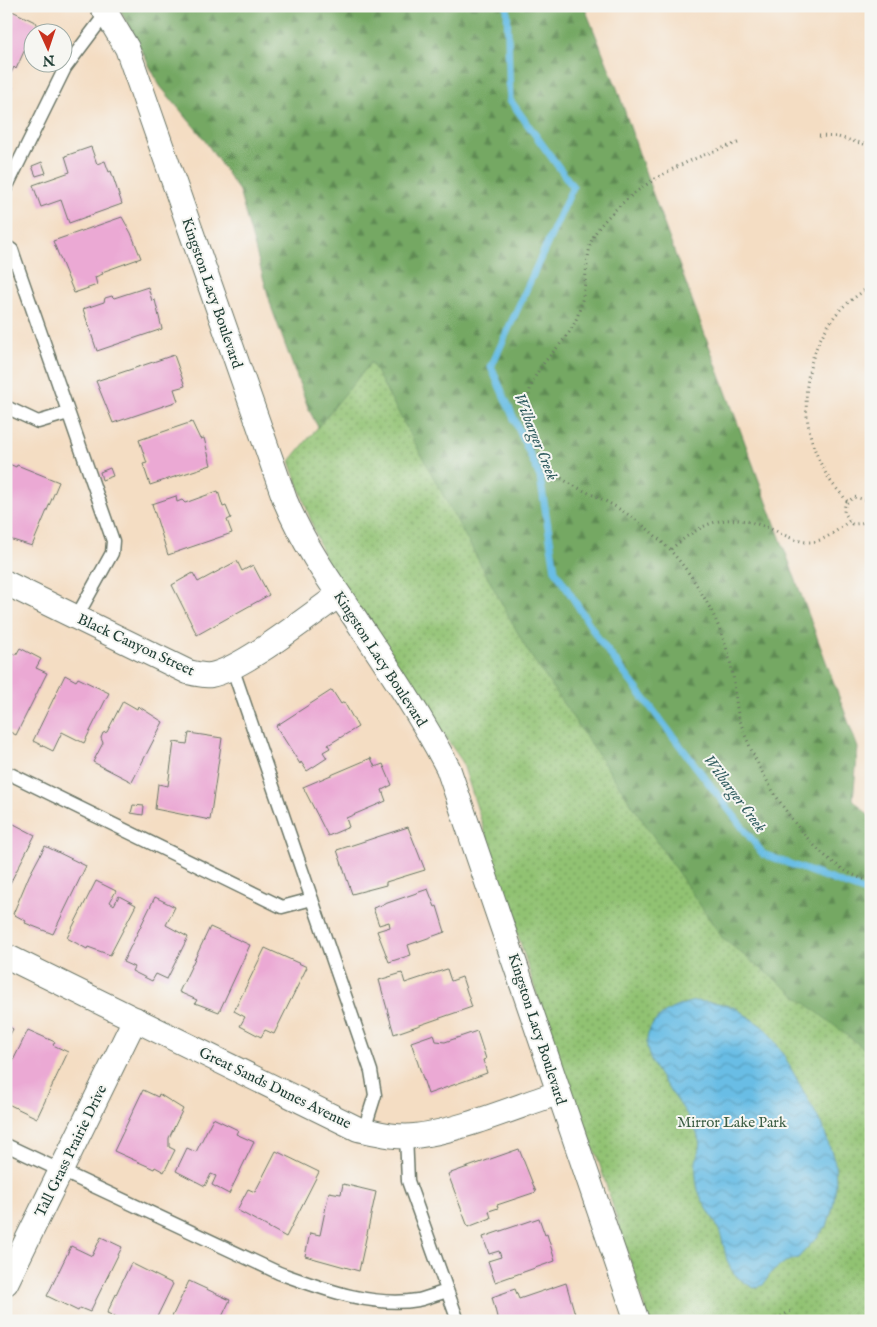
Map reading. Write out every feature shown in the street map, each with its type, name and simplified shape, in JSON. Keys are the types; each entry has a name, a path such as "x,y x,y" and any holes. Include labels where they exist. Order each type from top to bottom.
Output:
{"street":[{"name":"Kingston Lacy Boulevard","path":"104,9 127,48 284,500 297,530 436,744 448,768 637,1321"},
{"name":"Black Canyon Street","path":"6,583 188,672 200,675 212,675 232,667 339,595"},
{"name":"Great Sands Dunes Avenue","path":"6,956 364,1130 406,1136 443,1131 558,1092"},
{"name":"Tall Grass Prairie Drive","path":"6,1283 135,1019"}],"lane":[{"path":"6,188 65,68 104,9"},
{"path":"6,246 12,250 113,547 76,618"},
{"path":"6,407 38,422 68,413"},
{"path":"232,667 376,1088 364,1130"},
{"path":"6,772 282,907 312,899"},
{"path":"406,1136 408,1181 458,1321"},
{"path":"6,1145 279,1273 315,1286 346,1294 396,1302 418,1300 447,1291"}],"path":[{"path":"819,136 838,137 871,146"},
{"path":"738,143 707,153 660,174 632,194 598,228 592,241 582,305 567,337 535,376 528,398 528,419 532,439 542,459 556,476 625,514 671,549 706,601 721,632 732,669 740,719 747,741 773,792 798,828 833,864 861,879 871,881"},
{"path":"848,501 828,479 818,459 808,429 805,390 811,359 822,335 840,311 871,285"},
{"path":"854,497 866,500 871,509 870,519 862,524 848,521 844,512 848,501 854,497"},
{"path":"671,549 689,534 711,523 735,519 754,522 792,538 812,542 832,534 848,521"},
{"path":"772,1321 791,1311"}],"green space":[{"path":"118,6 584,6 617,88 651,189 858,748 853,799 871,818 871,1078 744,994 382,549 309,410 272,309 239,191 201,135 160,86"},
{"name":"Mirror Lake Park","path":"371,362 527,650 723,939 871,1054 871,1321 649,1321 597,1156 572,1104 462,761 351,601 324,558 290,461"}],"water":[{"path":"695,1001 718,1003 734,1007 766,1029 782,1052 823,1127 835,1163 836,1185 833,1207 827,1226 798,1258 785,1262 771,1273 763,1285 754,1288 743,1281 730,1268 717,1226 698,1190 696,1162 699,1140 695,1128 655,1069 647,1047 647,1037 655,1021 678,1006"}],"building":[{"path":"6,8 35,22 22,22 22,56 16,69 14,67 11,73 6,71"},
{"path":"6,83 13,87 6,102"},
{"path":"91,147 97,164 105,161 109,172 111,171 122,204 69,223 61,200 41,207 33,185 70,172 65,156"},
{"path":"42,162 46,173 36,176 32,166"},
{"path":"122,217 141,258 102,272 103,274 95,277 97,285 74,293 53,241"},
{"path":"148,287 152,301 155,300 162,329 97,351 83,309 104,302 105,298 112,296 114,298"},
{"path":"174,355 185,386 174,389 178,401 113,423 96,381"},
{"path":"192,422 200,439 204,438 211,465 150,485 143,464 147,463 139,440"},
{"path":"7,463 16,467 17,465 59,482 32,546 6,538"},
{"path":"110,468 113,476 102,480 100,472"},
{"path":"218,491 223,507 226,506 231,518 227,520 232,533 168,555 152,504 176,496 177,502 182,500 185,503"},
{"path":"237,561 242,571 253,565 269,595 197,635 172,585 193,573 198,582"},
{"path":"20,648 41,659 36,668 47,673 16,735 6,730 6,653 7,651 16,655"},
{"path":"65,675 76,681 78,678 109,693 84,743 62,732 53,751 33,741"},
{"path":"332,690 341,704 344,702 358,727 328,745 330,748 323,752 327,758 307,771 301,762 300,764 276,726"},
{"path":"123,701 137,709 138,706 163,722 132,782 93,762 103,743 101,738 103,733 107,732"},
{"path":"189,733 222,738 210,820 155,809 158,784 168,786 174,742 187,744"},
{"path":"371,758 375,767 383,764 392,785 382,790 386,801 346,818 349,827 328,836 303,787"},
{"path":"133,805 144,806 143,815 131,813"},
{"path":"12,823 35,835 6,891 6,824 11,826"},
{"path":"408,827 425,870 386,882 386,885 352,894 337,850"},
{"path":"45,846 86,866 53,934 25,923 26,921 13,914 29,876"},
{"path":"96,881 116,891 110,902 114,905 119,896 136,905 110,955 88,947 87,949 67,938"},
{"path":"428,889 435,907 437,906 445,932 408,945 411,955 389,962 377,931 390,927 389,922 379,925 373,908"},
{"path":"155,897 175,907 166,925 188,937 167,979 156,974 152,981 132,971 134,967 123,962"},
{"path":"210,927 250,945 219,1012 195,1003 197,1000 179,992"},
{"path":"265,948 307,967 274,1034 265,1030 261,1037 240,1026 245,1017 234,1011"},
{"path":"447,969 451,981 462,977 472,1007 394,1034 379,980 402,973 405,983"},
{"path":"6,1025 13,1029 6,1042"},
{"path":"28,1030 55,1042 53,1045 68,1052 37,1118 6,1103 6,1075"},
{"path":"477,1031 486,1059 483,1060 487,1073 428,1094 411,1042 434,1034 436,1041 445,1042"},
{"path":"143,1090 158,1097 159,1094 183,1109 169,1138 169,1147 175,1150 164,1172 114,1151"},
{"path":"213,1118 238,1130 236,1134 254,1142 229,1194 212,1185 216,1176 211,1174 205,1186 176,1171 187,1148 196,1152"},
{"path":"519,1149 536,1192 497,1205 498,1208 489,1211 491,1218 468,1227 448,1174"},
{"path":"276,1151 319,1172 286,1237 237,1210 248,1189 255,1192"},
{"path":"343,1184 376,1192 359,1271 305,1256 310,1233 320,1235 329,1192 341,1194"},
{"path":"539,1218 545,1235 547,1234 555,1261 495,1282 488,1261 501,1257 499,1251 489,1254 483,1237"},
{"path":"101,1237 122,1247 90,1312 80,1308 78,1311 47,1296 71,1246 92,1256"},
{"path":"131,1263 173,1284 155,1321 114,1321 116,1317 107,1313"},
{"path":"189,1281 230,1300 220,1321 170,1321"},
{"path":"566,1283 577,1321 498,1321 492,1297 515,1289 519,1299"},
{"path":"244,1316 253,1321 242,1321"}],"waterway":[{"name":"Wilbarger Creek","path":"507,6 510,100 573,187 491,367 540,477 555,570 600,641 763,854 871,894"}]}
